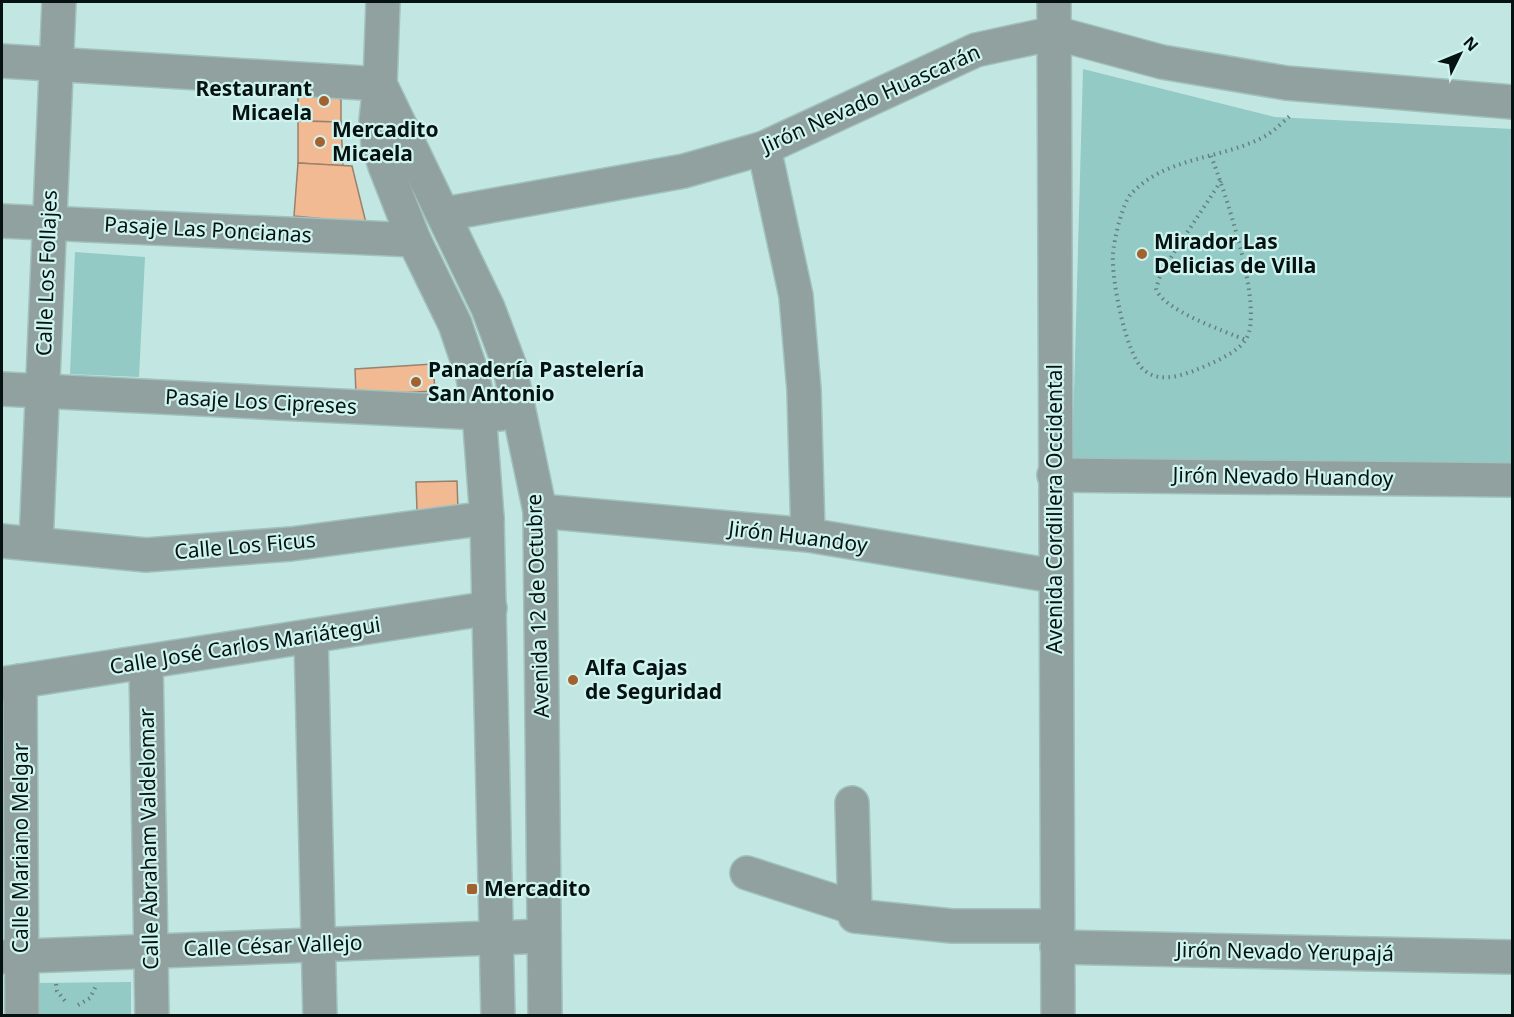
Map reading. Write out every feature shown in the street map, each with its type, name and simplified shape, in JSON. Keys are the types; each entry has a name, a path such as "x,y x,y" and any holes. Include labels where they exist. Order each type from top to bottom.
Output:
{"street":[{"name":"Calle Los Follajes","path":"36,544 59,2"},
{"name":"Avenida 12 de Octubre","path":"383,2 380,84 376,121 378,143 414,240 455,324 473,377 479,412 488,518 498,1016"},
{"name":"Jirón Nevado Huascarán","path":"445,214 684,171 764,148 976,50 1054,17 1162,62 1295,84 1512,102"},
{"name":"Avenida Cordillera Occidental","path":"1054,17 1054,576 1058,1016"},
{"path":"2,61 380,84"},
{"name":"Avenida 12 de Octubre","path":"380,84 445,214 488,308 509,364 540,511 544,1016"},
{"path":"764,148 796,296 804,390 808,535"},
{"name":"Pasaje Las Poncianas","path":"2,221 414,240"},
{"name":"Pasaje Los Cipreses","path":"2,389 521,415"},
{"name":"Jirón Nevado Huandoy","path":"1054,475 1512,480"},
{"name":"Jirón Huandoy","path":"540,511 808,535 1054,576"},
{"name":"Calle Los Ficus","path":"2,541 146,555 291,544 488,518"},
{"name":"Calle José Carlos Mariátegui","path":"11,683 489,608"},
{"path":"311,636 320,1016"},
{"name":"Calle Abraham Valdelomar","path":"146,662 152,1016"},
{"name":"Calle Mariano Melgar","path":"11,683 12,957 22,1016"},
{"path":"747,873 855,908 852,804"},
{"name":"Jirón Nevado Yerupajá","path":"855,908 855,916 1057,936 1512,957"},
{"name":"Calle César Vallejo","path":"12,957 544,936"}],"path":[{"path":"1211,156 1228,199 1248,288 1251,323 1246,340 1230,352 1198,369 1172,378 1159,377 1144,370 1134,355 1117,299 1113,255 1119,224 1130,195 1153,176 1177,165 1211,156 1267,135 1291,115 1295,84"},
{"path":"1221,181 1162,271 1156,288 1163,299 1175,307 1246,340"},
{"path":"57,980 57,991 65,1001"},
{"path":"78,1005 94,993 97,980"}],"shaded area":[{"path":"1083,69 1275,117 1512,129 1512,471 1072,465"},
{"path":"75,252 145,257 139,377 70,374"},
{"path":"131,982 131,1015 35,1015 34,983"}],"building":[{"path":"298,88 330,88 341,100 341,122 298,121"},
{"name":"Mercadito Micaela","path":"298,121 341,122 343,166 298,163"},
{"path":"298,163 352,166 366,223 294,216"},
{"path":"433,364 435,391 356,395 355,369"},
{"path":"457,481 458,510 417,511 416,482"}],"place":[{"name":"Restaurant Micaela","path":"324,101"},
{"name":"Mercadito Micaela","path":"320,142"},
{"name":"Mirador Las Delicias de Villa","path":"1142,254"},
{"name":"Panadería Pastelería San Antonio","path":"416,382"},
{"name":"Alfa Cajas de Seguridad","path":"573,680"},
{"name":"Mercadito","path":"472,889"}]}
